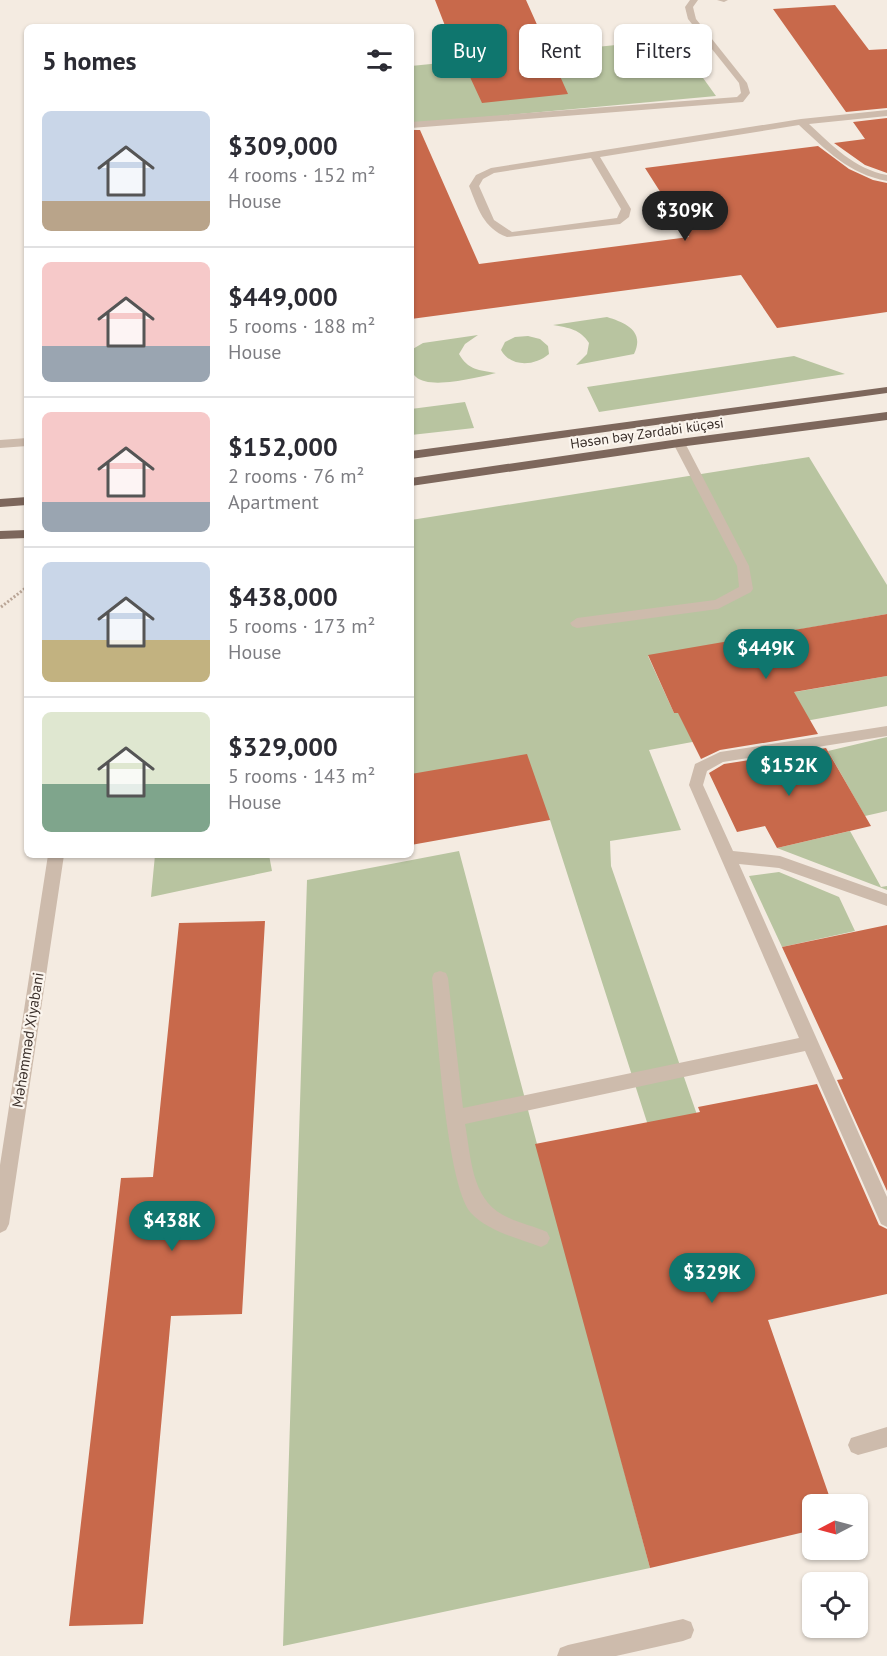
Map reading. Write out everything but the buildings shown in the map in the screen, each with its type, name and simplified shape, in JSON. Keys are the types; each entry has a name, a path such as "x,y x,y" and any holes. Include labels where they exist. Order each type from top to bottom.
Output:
{"main road":[{"name":"Həsən bəy Zərdabi küçəsi","path":"414,455 887,390"},
{"name":"Həsən bəy Zərdabi küçəsi","path":"414,482 679,443 887,416"},
{"path":"0,503 24,501"},
{"path":"0,535 24,534"}],"street":[{"path":"414,125 740,100 746,93 742,83 692,19 689,7 694,0"},
{"path":"594,155 626,209 620,221 511,235 498,231 490,224 474,186 478,177 491,171 801,122 887,112"},
{"path":"801,122 856,169 873,177 887,178"},
{"path":"0,444 24,442"},
{"path":"577,622 718,604 746,589 742,566 679,443"},
{"path":"887,731 720,757 700,768 696,785 887,1218"},
{"path":"727,857 780,862 887,900"},
{"name":"Məhəmməd Xiyabani","path":"0,1224 56,858"},
{"path":"440,978 455,1118 469,1189 477,1206 497,1222 541,1238"},
{"path":"455,1118 810,1043"},
{"path":"858,1445 887,1437"},
{"path":"568,1656 683,1630"}],"path":[{"path":"1,607 24,589"}],"green space":[{"path":"614,45 614,78 703,78 716,96 414,124 414,66 432,64 432,78 507,78 507,56 519,55 519,78 602,78 602,46"},
{"path":"607,317 632,329 637,339 634,354 576,365 587,354 589,343 578,332 553,325"},
{"path":"478,335 465,344 459,354 470,366 496,373 443,383 423,381 414,374 414,348 423,343"},
{"path":"528,336 540,339 548,346 549,354 530,363 517,362 505,356 501,350 505,342 515,337"},
{"path":"794,356 845,374 599,412 587,387"},
{"path":"465,402 474,428 414,435 414,409"},
{"path":"809,457 887,585 887,614 648,656 674,713 887,676 887,706 649,750 681,830 610,841 611,866 768,1320 714,1331 550,820 414,775 414,520"},
{"path":"887,737 887,811 865,816 828,751"},
{"path":"850,831 881,887 887,886 887,890 777,848"},
{"path":"459,851 650,1568 283,1646 307,880"},
{"path":"155,858 270,858 272,871 151,897"},
{"path":"779,872 839,897 855,931 782,947 749,876"}]}
